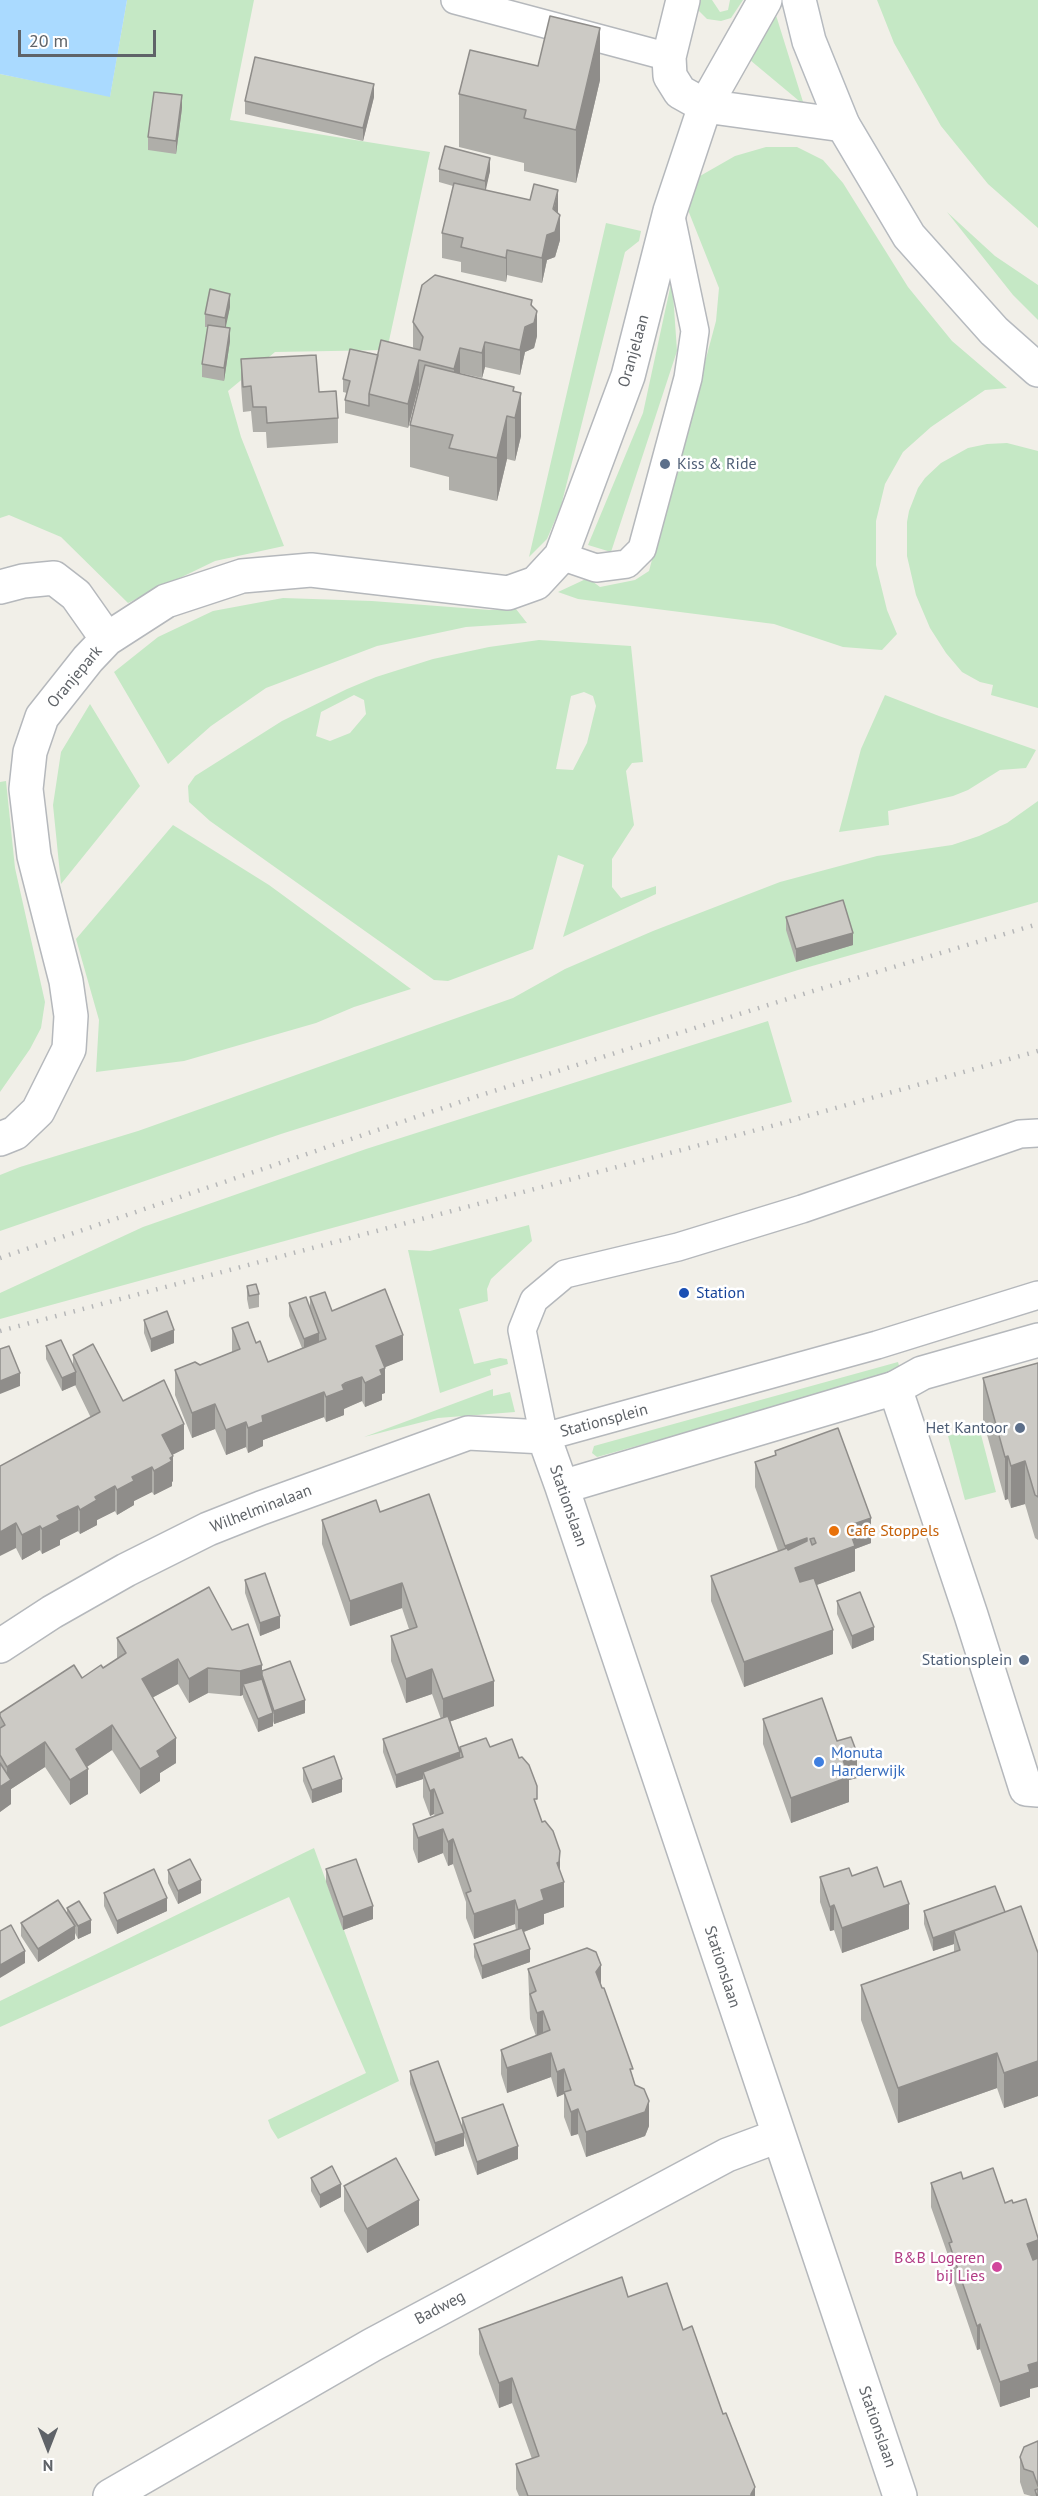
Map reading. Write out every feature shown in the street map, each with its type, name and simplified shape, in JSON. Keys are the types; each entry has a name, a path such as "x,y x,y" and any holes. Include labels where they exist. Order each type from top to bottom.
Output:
{"street":[{"path":"683,0 669,57 670,76 680,92 705,106 843,125"},
{"name":"Oranjelaan","path":"536,583 561,556 628,376 670,211 705,106 765,0"},
{"path":"799,0 809,41 843,125 909,236 994,331 1038,370"},
{"name":"Oranjepark","path":"0,1139 15,1133 38,1111 69,1049 71,1016 66,981 34,856 26,789 30,752 42,717 107,639 166,601 242,576 311,570 508,593 536,583"},
{"path":"0,587 23,581 54,578 76,595 107,639"},
{"path":"562,1487 895,1388 922,1373 1038,1341"},
{"path":"895,1388 1026,1789 1038,1790"},
{"name":"Wilhelminalaan","path":"0,1646 52,1612 126,1570 208,1529 261,1508 468,1433 544,1437"},
{"name":"Stationslaan","path":"544,1437 900,2496"},
{"name":"Badweg","path":"110,2496 372,2345 727,2155 778,2136"}],"lane":[{"path":"455,0 669,57"},
{"path":"561,556 596,568 627,564 642,549 688,378 695,331 670,211"},
{"name":"Stationsplein","path":"1038,1133 1020,1134 802,1209 689,1244 565,1274 534,1300 522,1330 544,1437 865,1349 1038,1295"}],"green space":[{"path":"127,0 254,0 230,120 430,152 387,350 275,352 228,391 241,437 284,546 215,561 128,603 61,537 9,515 0,518 0,74 110,96"},
{"path":"700,0 712,0 720,12 728,10 730,0 743,0 731,18 721,21 707,19 699,11"},
{"path":"877,0 1038,0 1038,228 988,184 941,126 894,43"},
{"path":"775,12 804,105 750,60"},
{"path":"766,147 797,147 823,160 843,183 908,287 952,341 1007,388 985,390 931,427 903,452 885,484 876,521 876,565 887,610 897,634 882,650 843,647 774,624 578,599 558,592 588,578 600,587 635,580 649,571 716,321 719,288 688,210 700,176 735,156"},
{"path":"947,212 995,256 1038,285 1038,320 1013,295"},
{"path":"606,223 641,231 639,241 625,252 561,506 547,539 529,557"},
{"path":"672,279 677,351 611,552 588,545 643,413"},
{"path":"1007,443 1038,451 1038,708 991,695 993,685 980,682 962,672 930,628 916,595 907,556 909,511 918,488 925,478 941,463 968,448"},
{"path":"283,598 372,601 490,610 516,609 527,623 466,627 377,646 266,688 211,726 168,764 114,672 158,637 213,611"},
{"path":"539,640 631,646 643,762 632,763 626,771 634,825 612,859 612,887 621,898 656,886 656,894 563,937 584,865 558,855 533,949 448,981 434,980 210,821 189,802 188,786 195,776 282,721 376,677 433,659 489,647","holes":["584,692 593,696 596,706 587,743 573,770 556,769 571,696","354,695 364,700 366,714 350,733 330,741 316,736 321,712"]},
{"path":"885,695 1036,750 1026,768 1000,770 968,790 953,796 888,811 889,825 839,832 861,749"},
{"path":"90,704 140,786 61,884 53,805 61,752"},
{"path":"6,781 15,868 45,1002 41,1028 30,1049 0,1092 0,782"},
{"path":"1038,801 1038,902 798,970 281,1134 0,1231 0,1175 138,1131 513,998 565,969 653,931 780,882 877,856 952,845 979,836 1007,823"},
{"path":"173,825 269,885 411,989 354,1007 316,1023 184,1061 96,1072 99,1020 76,939"},
{"path":"768,1021 792,1102 0,1319 0,1293 143,1227 366,1149"},
{"path":"529,1225 532,1241 491,1279 487,1289 488,1301 459,1309 474,1364 500,1358 507,1359 508,1364 490,1369 491,1375 440,1393 408,1250 430,1251"},
{"path":"898,1362 901,1373 597,1457 592,1453 594,1446"},
{"path":"493,1389 493,1396 510,1392 515,1412 438,1418 364,1437"},
{"path":"979,1427 996,1492 965,1500 948,1436"},
{"path":"314,1848 399,2081 278,2139 271,2128 268,2120 366,2073 289,1897 0,2027 0,2001"}],"water":[{"path":"0,0 127,0 110,97 0,74"}],"building":[{"path":"550,16 600,28 576,130 524,118 526,110 459,94 470,50 538,66"},
{"path":"255,57 374,84 363,128 245,101"},
{"path":"154,92 182,95 176,141 148,137"},
{"path":"445,146 490,158 485,181 439,169"},
{"path":"454,183 530,200 534,184 558,190 553,209 560,215 555,232 547,235 542,258 507,250 506,258 461,247 463,238 442,233"},
{"path":"435,275 532,300 531,305 537,311 534,323 525,327 520,350 485,342 482,353 460,348 454,369 419,360 408,404 369,394 381,340 420,350 423,337 413,322 422,285"},
{"path":"210,289 230,294 225,318 205,314"},
{"path":"208,325 230,328 224,368 202,364"},
{"path":"350,349 378,355 369,394 369,406 345,400 350,381 343,379"},
{"path":"316,355 319,392 336,391 338,418 267,423 266,407 253,407 251,386 243,387 241,359"},
{"path":"425,365 514,387 513,391 521,393 515,418 507,416 497,458 449,448 453,435 410,425"},
{"path":"843,900 853,933 796,949 786,917"},
{"path":"256,1284 259,1294 249,1296 247,1286"},
{"path":"385,1289 403,1335 376,1346 385,1368 380,1370 382,1375 365,1383 362,1377 345,1383 342,1385 344,1390 326,1397 324,1392 262,1416 263,1422 248,1428 246,1422 226,1430 215,1404 192,1413 175,1370 195,1362 200,1365 240,1349 232,1328 248,1322 256,1343 260,1341 268,1362 326,1339 310,1297 325,1292 332,1311"},
{"path":"306,1297 319,1333 304,1339 289,1303"},
{"path":"167,1311 174,1330 151,1339 144,1320"},
{"path":"61,1340 76,1372 62,1378 46,1346"},
{"path":"93,1344 123,1401 164,1380 184,1424 162,1435 173,1456 170,1458 172,1461 154,1471 152,1467 132,1477 134,1481 117,1490 115,1486 95,1497 97,1500 80,1510 78,1506 57,1516 60,1520 42,1529 40,1526 22,1535 16,1523 0,1532 0,1466 100,1412 73,1355"},
{"path":"9,1346 20,1373 0,1381 0,1349"},
{"path":"1038,1363 1038,1497 1035,1495 1025,1461 1011,1466 1008,1456 1005,1457 983,1378"},
{"path":"838,1428 871,1518 848,1526 855,1546 795,1568 800,1582 814,1578 833,1630 744,1662 711,1576 787,1548 788,1550 807,1541 807,1538 785,1546 755,1462 776,1455 775,1451","holes":["814,1538 816,1543 812,1545 810,1539"]},
{"path":"429,1494 494,1681 443,1699 432,1669 406,1679 391,1636 417,1627 402,1583 350,1601 322,1520 376,1500 380,1512"},
{"path":"265,1573 280,1616 260,1623 245,1580"},
{"path":"209,1587 232,1630 248,1624 262,1665 240,1671 208,1668 189,1679 178,1659 142,1679 176,1738 157,1751 160,1757 140,1769 112,1725 76,1749 88,1769 70,1780 45,1742 7,1767 0,1755 0,1728 5,1725 0,1713 74,1665 82,1678 101,1665 103,1668 126,1653 117,1638"},
{"path":"860,1592 874,1627 852,1636 837,1601"},
{"path":"290,1661 305,1700 274,1711 262,1671"},
{"path":"262,1679 273,1713 258,1719 243,1684"},
{"path":"822,1698 837,1741 851,1737 857,1753 842,1757 849,1777 791,1798 763,1719"},
{"path":"448,1716 460,1752 396,1775 383,1739"},
{"path":"486,1738 490,1747 512,1739 519,1758 522,1757 529,1765 537,1786 537,1799 534,1799 542,1822 545,1821 553,1831 560,1851 557,1863 564,1882 541,1890 544,1900 518,1910 515,1900 474,1914 466,1893 471,1891 453,1839 448,1842 443,1829 418,1838 413,1824 443,1813 434,1789 430,1791 423,1772 463,1757 460,1747"},
{"path":"334,1756 342,1779 312,1790 303,1768"},
{"path":"0,1763 11,1780 0,1787"},
{"path":"190,1859 201,1880 178,1891 168,1870"},
{"path":"356,1859 373,1906 343,1917 326,1869"},
{"path":"877,1867 884,1887 901,1881 909,1904 842,1928 834,1905 830,1907 820,1877 849,1868 852,1876"},
{"path":"154,1869 167,1898 117,1921 104,1893"},
{"path":"995,1886 1005,1912 933,1938 924,1911"},
{"path":"58,1900 75,1926 38,1949 21,1923"},
{"path":"79,1901 91,1920 78,1926 67,1908"},
{"path":"1021,1906 1038,1953 1038,2061 1004,2073 997,2053 898,2088 861,1985 960,1950 954,1931"},
{"path":"11,1925 25,1951 0,1965 0,1931"},
{"path":"522,1928 530,1949 482,1966 474,1944"},
{"path":"587,1948 596,1952 601,1965 596,1972 633,2069 630,2069 635,2085 644,2089 649,2101 645,2112 586,2132 578,2109 571,2112 564,2092 571,2090 564,2069 557,2072 551,2053 507,2068 501,2050 550,2030 543,2011 537,2013 530,1994 536,1991 528,1969"},
{"path":"438,2061 464,2133 435,2143 410,2071"},
{"path":"503,2104 518,2146 477,2162 462,2118"},
{"path":"396,2158 419,2200 367,2229 344,2186"},
{"path":"332,2166 341,2184 320,2195 311,2178"},
{"path":"993,2168 1005,2203 1026,2199 1038,2238 1027,2244 1033,2260 1038,2258 1038,2362 1028,2365 1030,2372 1000,2382 980,2324 977,2326 949,2243 952,2242 931,2183 961,2172 963,2179"},
{"path":"622,2277 628,2297 667,2283 683,2330 692,2326 723,2414 726,2413 755,2487 751,2496 528,2496 516,2464 539,2456 512,2378 499,2383 479,2329"},
{"path":"1038,2441 1038,2486 1033,2472 1024,2469 1020,2457 1024,2447"}],"railway":[{"path":"0,1258 478,1096 813,991 1038,924"},
{"path":"0,1331 779,1124 1038,1051"}],"place":[{"name":"Kiss & Ride","path":"665,464"},
{"name":"Station","path":"684,1293"},
{"name":"Het Kantoor","path":"1020,1428"},
{"name":"Cafe Stoppels","path":"834,1531"},
{"name":"Stationsplein","path":"1024,1660"},
{"name":"Monuta Harderwijk","path":"819,1762"},
{"name":"B&B Logeren bij Lies","path":"997,2267"}]}
